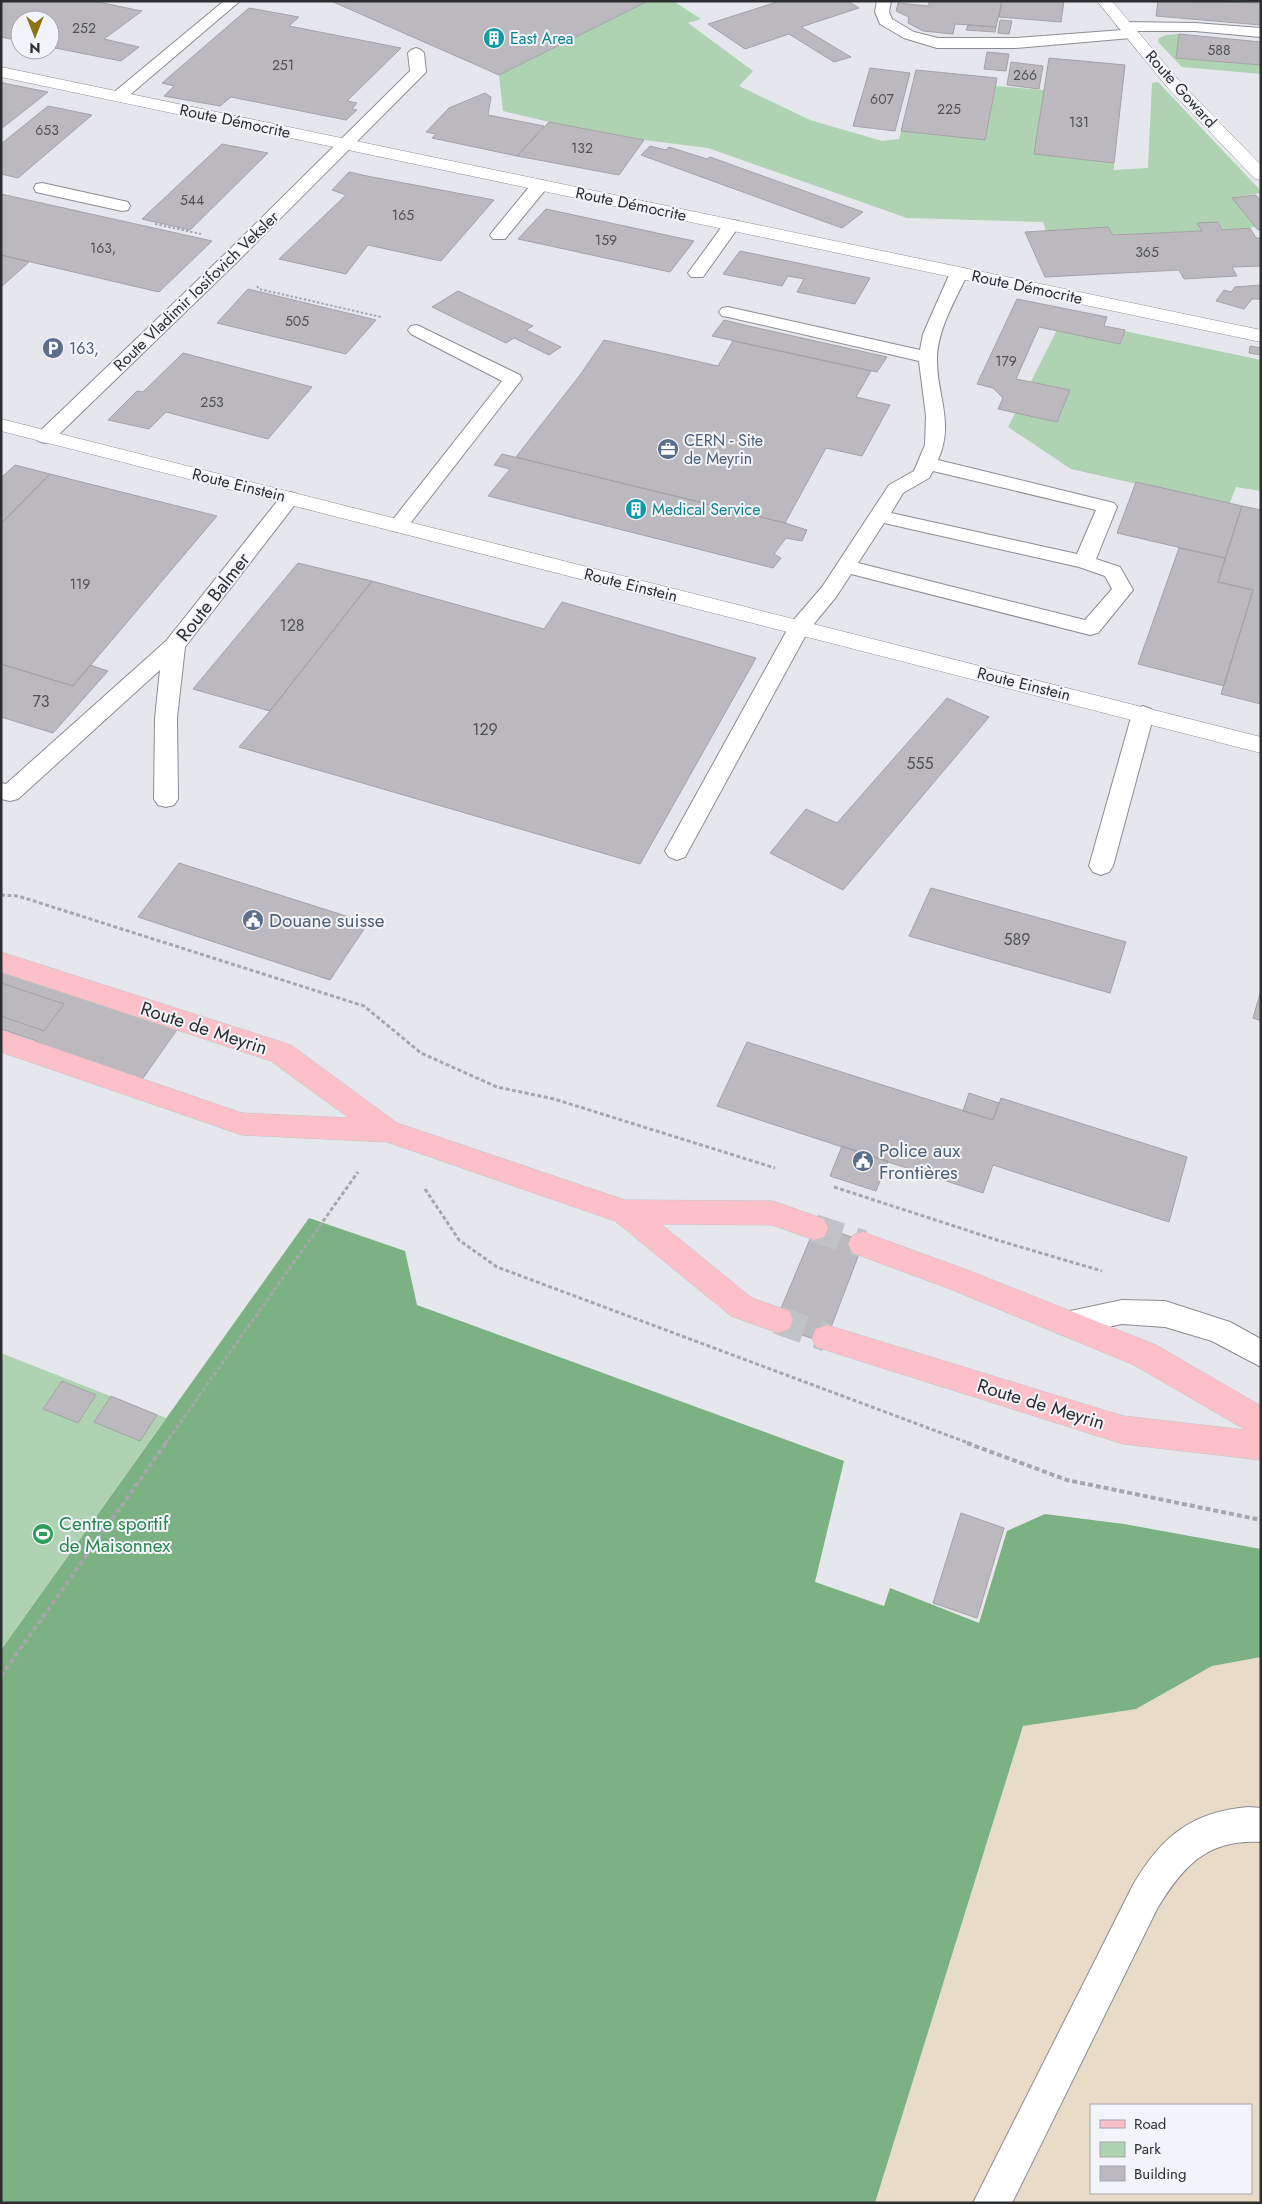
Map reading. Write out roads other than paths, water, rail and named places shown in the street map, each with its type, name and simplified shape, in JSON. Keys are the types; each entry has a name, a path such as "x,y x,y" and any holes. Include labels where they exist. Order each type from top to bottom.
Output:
{"main road":[{"name":"Route de Meyrin","path":"1,962 281,1053 387,1131 467,1160 625,1212 773,1213 814,1228"},
{"name":"Route de Meyrin","path":"1,1041 242,1124 387,1131"},
{"name":"Route de Meyrin","path":"625,1212 742,1307 778,1320"},
{"path":"862,1244 960,1280 1145,1355 1261,1422"},
{"name":"Route de Meyrin","path":"827,1338 1123,1430 1261,1446"}],"street":[{"name":"Route Goward","path":"1104,1 1174,85 1261,174"},
{"name":"Route Démocrite","path":"1,72 1261,336"},
{"name":"Route Einstein","path":"1,425 1261,745"}],"lane":[{"path":"119,96 233,1"},
{"path":"884,1 882,12 885,22 909,35 937,43 1016,43 1128,30 1195,27 1261,33"},
{"name":"Route Vladimir Iosifovich Veksler","path":"44,437 231,258 418,72 416,54"},
{"path":"499,235 540,185"},
{"path":"42,188 122,206"},
{"path":"697,273 732,226"},
{"path":"677,851 799,628 829,592 896,489 922,474 935,445 936,416 928,357 932,334 959,273"},
{"path":"728,312 928,357"},
{"path":"398,526 513,378 417,330"},
{"path":"926,463 1106,507 1084,562"},
{"name":"Route Balmer","path":"166,798 166,718 174,646 290,498"},
{"path":"846,566 1090,628 1123,590 1112,572 1084,562 878,516"},
{"path":"1,791 10,793 174,646"},
{"path":"1101,866 1143,714"},
{"path":"1066,1323 1122,1312 1165,1314 1220,1330 1261,1354"},
{"path":"992,2203 1145,1897 1164,1866 1185,1846 1217,1828 1248,1823 1261,1825"}],"tunnel":[{"path":"814,1228 863,1244"},
{"path":"778,1320 827,1338"}],"place":[{"name":"East Area","path":"494,38"},
{"name":"163,","path":"53,348"},
{"name":"CERN - Site de Meyrin","path":"668,449"},
{"name":"Medical Service","path":"636,509"},
{"name":"Douane suisse","path":"253,920"},
{"name":"Police aux Frontières","path":"863,1161"},
{"name":"Centre sportif de Maisonnex","path":"43,1534"}]}
